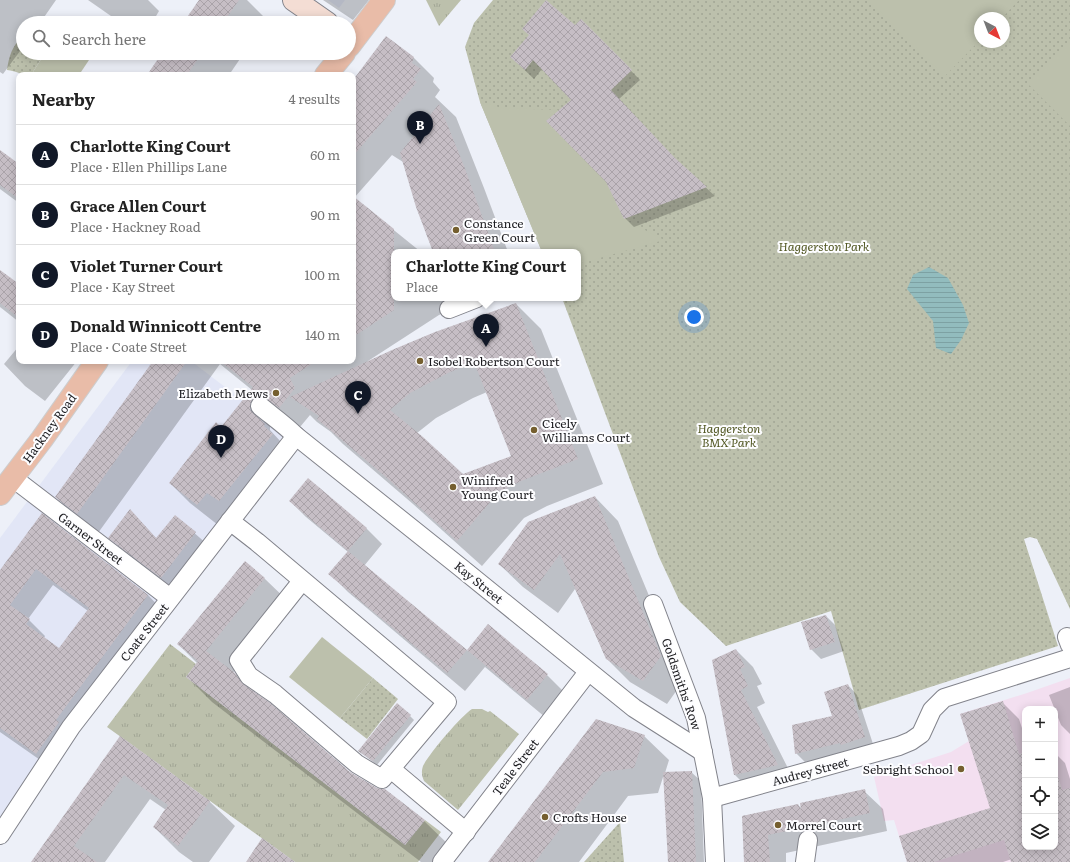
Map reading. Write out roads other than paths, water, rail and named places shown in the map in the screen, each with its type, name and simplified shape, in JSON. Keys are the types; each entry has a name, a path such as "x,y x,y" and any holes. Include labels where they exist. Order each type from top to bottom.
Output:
{"main road":[{"path":"294,0 316,16"},
{"path":"356,36 384,0"},
{"path":"328,72 338,60"},
{"name":"Hackney Road","path":"6,486 42,439 95,364"}],"street":[{"path":"449,309 469,301"},
{"name":"Kay Street","path":"260,406 286,425 296,436 634,708 703,752"},
{"name":"Coate Street","path":"0,835 71,726 296,436"},
{"name":"Garner Street","path":"6,486 170,598"},
{"path":"230,521 302,581 447,702 382,779 357,764 275,694 249,676 239,660 302,581"},
{"name":"Goldsmiths' Row","path":"653,604 696,718 712,798 715,862"},
{"name":"Audrey Street","path":"712,798 899,746 911,741 921,734 932,710 944,698 1070,658"},
{"name":"Teale Street","path":"442,862 588,672"},
{"path":"391,769 466,832"},
{"path":"805,862 808,840"}],"water":[{"path":"929,267 948,278 963,305 969,323 961,340 951,354 936,348 933,321 907,289 913,275"}],"place":[{"name":"Grace Allen Court","path":"420,144"},
{"name":"Constance Green Court","path":"456,230"},
{"name":"Charlotte King Court","path":"486,347"},
{"name":"Isobel Robertson Court","path":"420,361"},
{"name":"Elizabeth Mews","path":"276,393"},
{"name":"Violet Turner Court","path":"358,414"},
{"name":"Cicely Williams Court","path":"534,430"},
{"name":"Donald Winnicott Centre","path":"221,458"},
{"name":"Winifred Young Court","path":"453,487"},
{"name":"Sebright School","path":"961,769"},
{"name":"Crofts House","path":"545,817"},
{"name":"Morrel Court","path":"778,825"}],"park label":[{"name":"Haggerston Park","path":"824,246"},
{"name":"Haggerston BMX Park","path":"729,435"}]}
